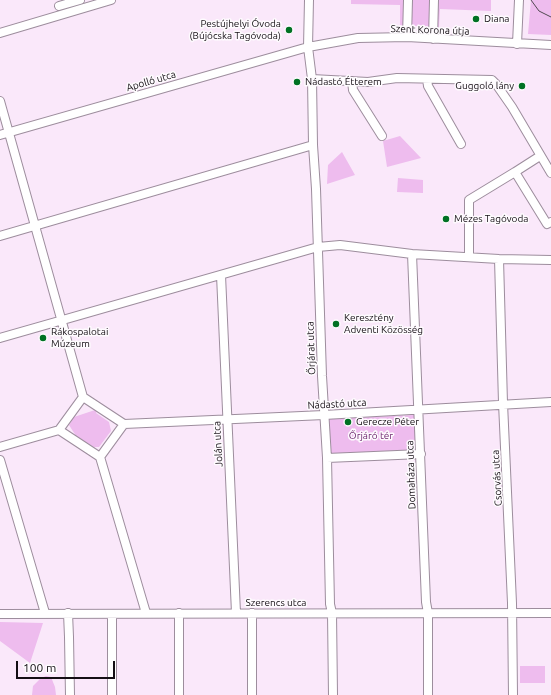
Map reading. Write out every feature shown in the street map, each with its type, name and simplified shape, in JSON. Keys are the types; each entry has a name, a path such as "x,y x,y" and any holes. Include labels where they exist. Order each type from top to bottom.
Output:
{"street":[{"path":"61,15 58,3 80,0"},
{"path":"0,32 111,0"},
{"name":"Őrjárat utca","path":"309,0 308,47 312,79 313,146 327,458 333,695"},
{"path":"406,37 408,0"},
{"path":"433,39 434,0"},
{"path":"517,44 519,0"},
{"name":"Szent Korona útja","path":"308,47 358,38 406,37 551,45"},
{"name":"Apolló utca","path":"0,135 308,47"},
{"path":"312,79 368,82 397,78 492,80 512,107 551,173"},
{"path":"427,78 428,86 461,144"},
{"path":"352,81 353,90 382,136"},
{"path":"0,101 83,397 124,424 100,457"},
{"path":"0,236 313,146"},
{"path":"469,257 469,200 540,156"},
{"path":"515,172 547,224 551,222"},
{"path":"0,338 318,247 340,245 412,254 499,259 551,260"},
{"name":"Domaháza utca","path":"412,254 426,602 428,613 428,695"},
{"name":"Csorvás utca","path":"499,259 503,404 512,613 513,695"},
{"name":"Jolán utca","path":"221,275 236,613"},
{"path":"0,447 59,430 83,397"},
{"name":"Nádastó utca","path":"124,424 551,402"},
{"path":"59,430 100,457 146,613"},
{"path":"327,458 421,454"},
{"path":"0,460 45,613"},
{"path":"68,613 70,695"},
{"name":"Szerencs utca","path":"0,614 68,613 112,615 146,613 551,613"},
{"path":"179,613 179,695"},
{"path":"252,613 252,695"},
{"path":"112,615 112,695"}],"green space":[{"path":"351,0 491,0 491,11 440,9 439,27 400,25 400,5 351,4"},
{"path":"531,0 551,0 551,35 528,34"},
{"path":"400,136 421,158 387,167 383,141"},
{"path":"342,152 355,175 327,184 328,165"},
{"path":"398,178 423,180 423,193 397,192"},
{"path":"95,410 97,411 96,413 109,422 111,431 99,447 94,447 76,436 69,425 74,417"},
{"name":"Őrjáró tér","path":"414,415 416,452 329,456 327,419"},
{"path":"0,622 43,623 30,663 0,641"},
{"path":"520,666 545,666 545,683 520,683"},
{"path":"46,676 51,677 56,695 32,695 33,686 41,678"}],"tram line":[{"path":"531,0 539,11 551,17"}],"place":[{"name":"Diana","path":"476,19"},
{"name":"Pestújhelyi Óvoda (Bújócska Tagóvoda)","path":"289,30"},
{"name":"Nádastó Étterem","path":"297,82"},
{"name":"Guggoló lány","path":"522,86"},
{"name":"Mézes Tagóvoda","path":"446,219"},
{"name":"Keresztény Adventi Közösség","path":"336,324"},
{"name":"Rákospalotai Múzeum","path":"43,338"},
{"name":"Gerecze Péter","path":"348,422"}]}
